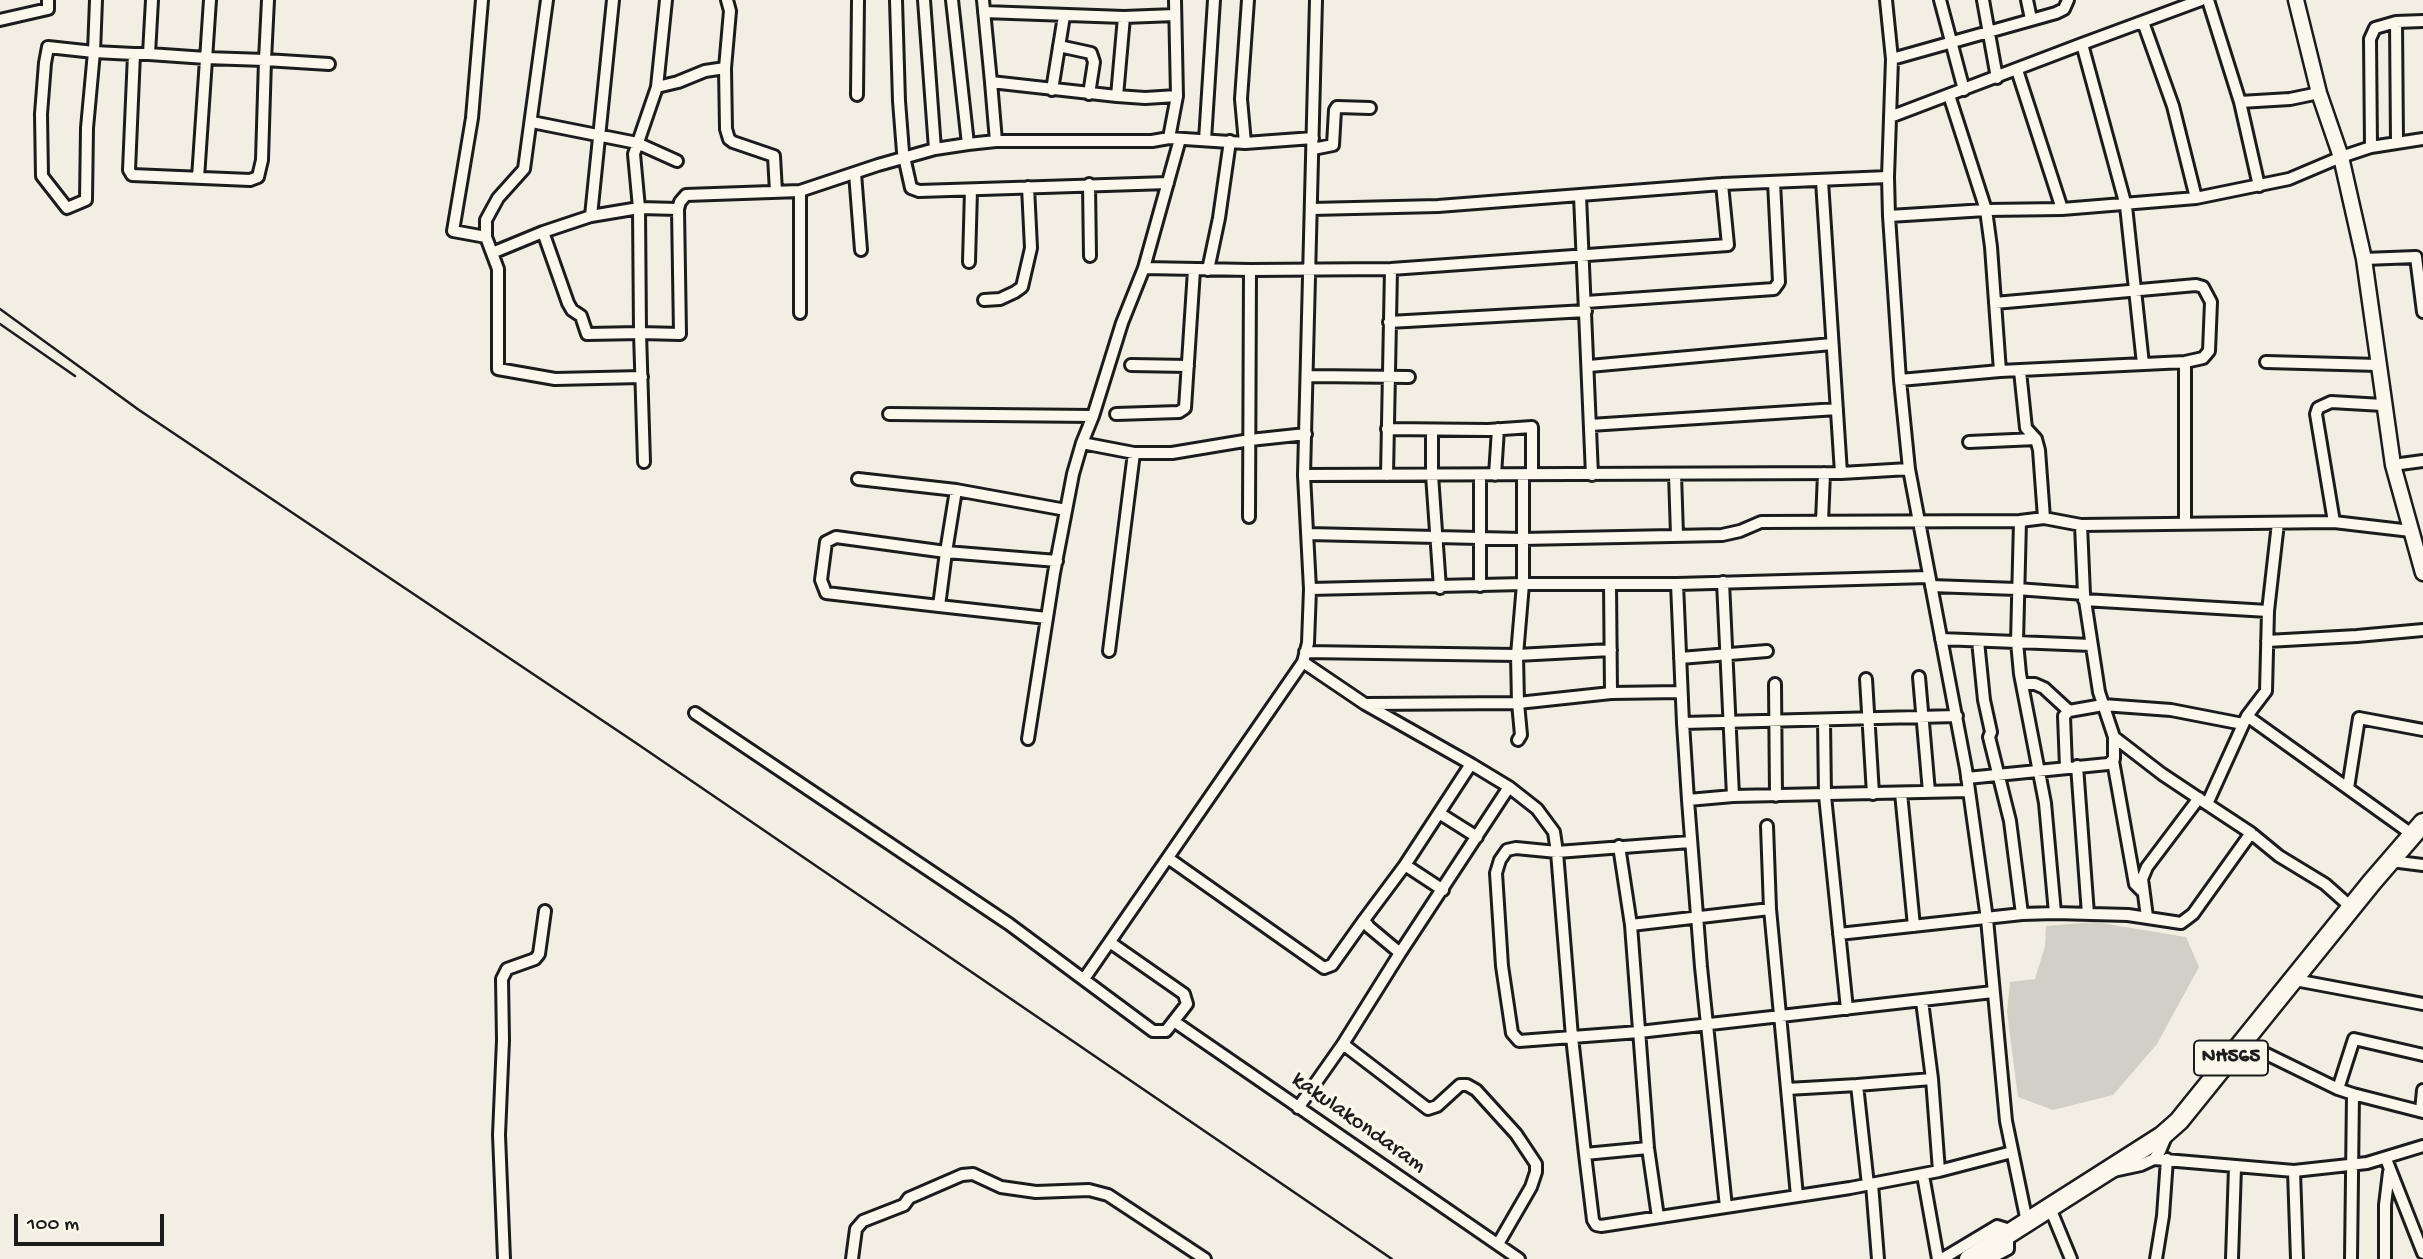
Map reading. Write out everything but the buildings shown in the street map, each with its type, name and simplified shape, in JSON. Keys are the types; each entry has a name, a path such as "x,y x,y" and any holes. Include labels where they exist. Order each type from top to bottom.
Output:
{"highway":[{"name":"NH565","path":"1969,1259 2007,1243 2050,1208 2168,1132 2418,829"}],"street":[{"path":"0,20 48,9 48,0"},
{"path":"96,0 94,52 87,128 86,200 67,208 42,176 41,114 48,47 94,52 329,64"},
{"path":"149,54 152,0"},
{"path":"198,178 209,0"},
{"path":"134,54 129,170 132,175 250,180 258,177 261,172 268,0"},
{"path":"482,0 472,118 453,231 486,237"},
{"path":"547,0 524,169 498,198 486,220 486,237 498,269 498,369 555,379 642,377"},
{"path":"590,216 613,0"},
{"path":"644,462 639,208 634,154 657,86 666,0"},
{"path":"727,0 730,11 725,68 726,129 729,139 774,156 776,192"},
{"path":"857,95 858,0"},
{"path":"896,0 898,78 904,158 909,186 915,190 971,190 1168,183"},
{"path":"924,0 935,149"},
{"path":"952,0 968,144"},
{"path":"982,0 996,141"},
{"path":"1028,739 1066,510 1082,443 1122,323 1144,268 1168,183 1175,138 1177,96 1175,0"},
{"path":"1205,139 1214,0"},
{"path":"1245,143 1241,99 1248,0"},
{"path":"1084,979 1304,657 1308,643 1310,589 1304,475 1316,0"},
{"path":"1886,0 1892,58 1889,216 1900,380 1909,469 1957,716 1987,919 2012,1152 2007,1243"},
{"path":"1940,0 1964,90"},
{"path":"1983,0 1997,78"},
{"path":"2027,0 2031,19"},
{"path":"1892,58 2061,11 2068,0"},
{"path":"1890,117 2201,0"},
{"path":"2208,0 2240,102 2259,186"},
{"path":"2296,0 2319,93 2341,157 2364,259 2393,465 2423,573"},
{"path":"984,12 1124,17 1175,15"},
{"path":"1052,90 1064,16"},
{"path":"1117,96 1124,17"},
{"path":"2371,148 2371,32 2375,28 2396,22 2423,21"},
{"path":"2143,22 2173,106 2196,198"},
{"path":"2396,22 2397,143"},
{"path":"2082,44 2126,206 2143,364"},
{"path":"1059,46 1091,53 1094,62 1089,94"},
{"path":"657,86 678,82 705,71 725,68"},
{"path":"2017,70 2062,209"},
{"path":"991,82 1089,94 1145,98 1177,96"},
{"path":"2240,102 2290,99 2319,93"},
{"path":"1949,95 1986,210 1992,247 2000,371"},
{"path":"543,232 568,303 572,310 581,316 587,334 680,334 678,209 686,195 692,193 800,191 935,149 996,141 1152,142 1175,138 1332,145 1335,110 1338,107 1370,107"},
{"path":"532,122 637,143 677,161"},
{"path":"1889,216 2126,206 2196,198 2289,179 2341,157 2371,148 2423,139"},
{"path":"1208,270 1219,218 1230,141"},
{"path":"855,173 861,250"},
{"path":"1312,209 1438,205 1722,184 1888,177"},
{"path":"1822,181 1841,473"},
{"path":"1389,322 1774,289 1779,282 1774,182"},
{"path":"1089,184 1090,256"},
{"path":"1144,268 1391,269 1728,245 1722,184"},
{"path":"984,300 1000,299 1022,287 1031,248 1028,187"},
{"path":"969,262 971,190"},
{"path":"800,191 800,313"},
{"path":"1580,196 1589,366 1591,475"},
{"path":"492,253 590,216 639,208 678,209"},
{"path":"2364,259 2416,257 2423,312"},
{"path":"1387,475 1391,269"},
{"path":"1116,414 1182,411 1187,402 1194,270"},
{"path":"1249,517 1250,270"},
{"path":"1900,380 2000,371 2186,362 2203,358 2209,351 2211,302 2203,287 2196,285 1995,303"},
{"path":"1589,366 1832,344"},
{"path":"2185,523 2186,362"},
{"path":"2266,362 2378,365"},
{"path":"1131,365 1188,366"},
{"path":"2020,371 2026,428 2036,439 2039,450 2043,518"},
{"path":"1308,376 1409,377"},
{"path":"2334,522 2316,414 2318,408 2331,402 2383,405"},
{"path":"1590,425 1837,409"},
{"path":"889,414 1093,416"},
{"path":"1387,429 1532,427 1522,539 1523,584 1517,655 1521,735 1518,740"},
{"path":"1495,475 1498,429"},
{"path":"1432,430 1432,475 1440,588"},
{"path":"1082,443 1134,453 1172,453 1306,434"},
{"path":"1969,442 2036,439"},
{"path":"1109,650 1134,453"},
{"path":"2393,465 2423,461"},
{"path":"1304,475 1841,473 1909,469"},
{"path":"1822,522 1824,473"},
{"path":"1675,474 1677,535"},
{"path":"1480,475 1480,586"},
{"path":"858,479 956,490 1066,510"},
{"path":"939,607 956,490"},
{"path":"1308,534 1522,539 1732,534 1762,522 2020,521 2043,518 2081,525 2334,522 2412,531"},
{"path":"2020,521 2017,642 2022,684 2040,770 2055,913"},
{"path":"2147,917 2142,878 2147,867 2203,801 2245,720 2266,691 2268,611 2278,523"},
{"path":"2081,525 2084,597 2091,645 2103,705 2114,737 2113,761 2135,884 2142,891"},
{"path":"1048,618 831,595 825,593 822,588 822,568 827,542 836,537 946,552 1057,561"},
{"path":"1723,582 1733,796"},
{"path":"1310,589 1523,584 1929,582 2268,611"},
{"path":"1609,584 1611,693"},
{"path":"1677,584 1690,842 1726,1207"},
{"path":"2267,640 2423,630"},
{"path":"1941,639 2091,645"},
{"path":"1978,641 1984,701 1991,732 1989,737 2010,821 2022,914"},
{"path":"1304,657 1517,655 1611,650"},
{"path":"1680,658 1766,651"},
{"path":"1304,657 1365,704 1509,787 1537,809 1550,824 1557,852 1572,1037 1593,1220 1596,1225 1870,1185 1923,1175 2012,1152"},
{"path":"1919,677 1929,792"},
{"path":"1866,679 1873,794"},
{"path":"1775,684 1776,796"},
{"path":"2022,684 2035,684 2044,688 2069,710"},
{"path":"1365,704 1518,704 1611,693 1681,692"},
{"path":"2088,914 2064,716 2069,710 2103,705 2171,710 2245,720 2348,788 2418,829"},
{"path":"695,713 1009,924 1153,1031 1166,1031 1187,1004 1184,994 1111,943"},
{"path":"1683,723 1957,716"},
{"path":"2348,788 2358,718 2423,730"},
{"path":"1824,720 1825,796 1847,1009"},
{"path":"2114,737 2162,774 2251,833 2279,856 2325,884 2352,908"},
{"path":"1967,778 2113,761"},
{"path":"1168,858 1324,968 1332,965 1405,864 1471,764"},
{"path":"1298,1108 1343,1044 1509,787"},
{"path":"1688,800 1733,796 1969,791"},
{"path":"1901,793 1914,926"},
{"path":"1438,813 1477,837"},
{"path":"1767,826 1770,909 1797,1196"},
{"path":"1839,934 2022,914 2088,914 2186,921 2251,833"},
{"path":"1690,842 1557,852 1516,848 1507,850 1496,873 1496,903 1512,1033 1519,1041 1708,1025 1993,992"},
{"path":"1619,846 1631,925 1648,1148 1658,1217"},
{"path":"2391,861 2423,865"},
{"path":"1405,864 1443,890"},
{"path":"1631,925 1770,909"},
{"path":"504,1259 499,1135 503,1040 502,979 507,969 535,959 539,954 545,911"},
{"path":"1364,920 1401,953"},
{"path":"2295,980 2423,1004"},
{"path":"1922,1001 1932,1079 1939,1171"},
{"name":"kakulakondaram","path":"1175,1022 1519,1259"},
{"path":"2338,1089 2354,1039 2423,1055"},
{"path":"2244,1043 2338,1089 2422,1112 2423,1090"},
{"path":"1343,1044 1428,1109 1437,1106 1460,1085 1467,1085 1476,1090 1516,1135 1536,1164 1536,1172 1531,1187 1497,1244"},
{"path":"1787,1089 1932,1079"},
{"path":"1857,1085 1878,1259"},
{"path":"2351,1259 2353,1094"},
{"path":"2154,1159 2160,1152 2168,1132"},
{"path":"2104,1172 2126,1170 2154,1159 2294,1171 2388,1164 2423,1146"},
{"path":"1585,1154 1648,1148"},
{"path":"2156,1259 2163,1216 2167,1159"},
{"path":"2388,1164 2422,1246"},
{"path":"2385,1259 2388,1164"},
{"path":"2232,1259 2235,1167"},
{"path":"2294,1171 2297,1259"},
{"path":"852,1259 856,1229 863,1221 904,1205 909,1198 962,1175 973,1174 1001,1187 1036,1192 1090,1190 1108,1195 1205,1259"},
{"path":"1923,1175 1940,1259 1997,1226 2007,1243"},
{"path":"2050,1208 2071,1259"}],"shaded area":[{"path":"2095,922 2186,937 2199,967 2157,1044 2113,1095 2053,1110 2018,1097 2007,1012 2010,982 2035,979 2045,946 2046,926"}],"railway":[{"path":"0,309 139,410 636,743 1392,1259"},
{"path":"0,324 75,376"}]}
